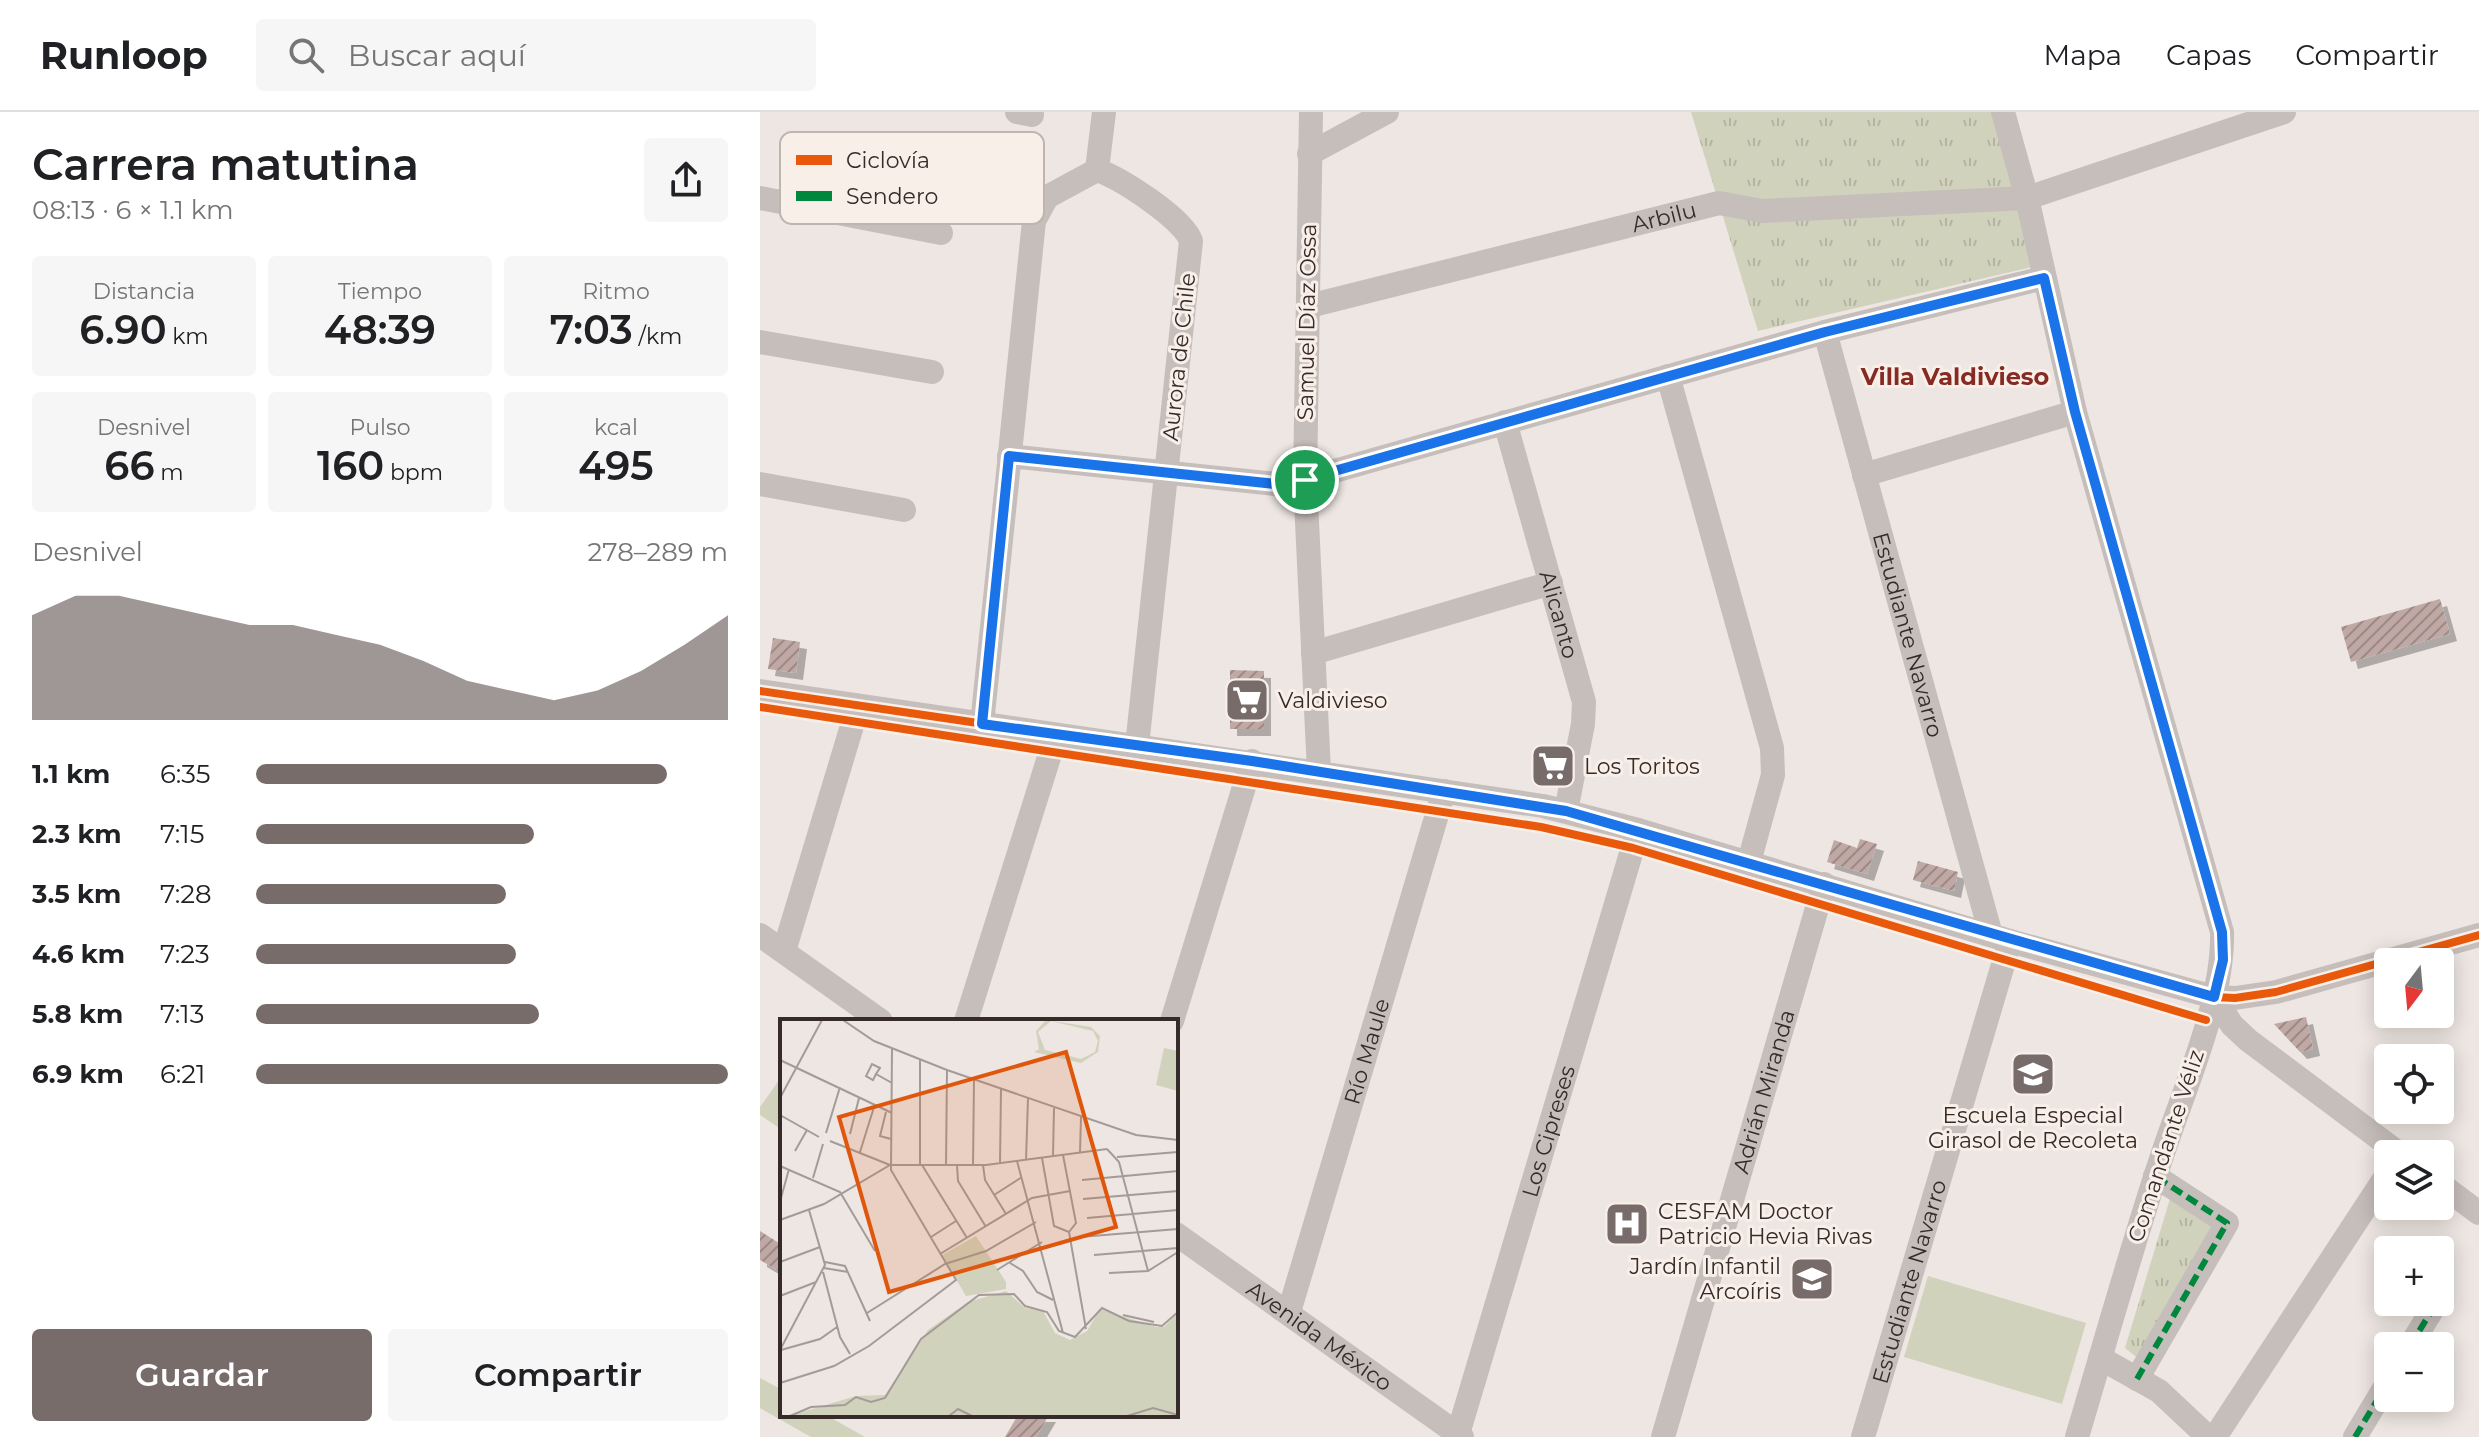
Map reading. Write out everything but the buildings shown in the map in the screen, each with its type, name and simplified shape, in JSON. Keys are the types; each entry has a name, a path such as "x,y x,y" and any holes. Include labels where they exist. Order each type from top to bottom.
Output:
{"street":[{"path":"1044,203 1047,197 1097,170 1104,112"},
{"name":"Samuel Díaz Ossa","path":"1311,112 1305,480 1319,772"},
{"path":"1309,154 1387,112"},
{"name":"Comandante Véliz","path":"2003,112 2027,198 2075,412 2222,932 2223,960 2214,997 2155,1176 2077,1437"},
{"name":"Arbilu","path":"1309,306 1719,203 1762,211 2027,198 2284,112"},
{"name":"Aurora de Chile","path":"1097,170 1120,180 1183,227 1191,241 1137,746"},
{"path":"760,198 780,202"},
{"path":"894,224 941,233"},
{"path":"982,724 1034,224"},
{"path":"1009,456 1285,485 1825,332 2044,278"},
{"name":"Estudiante Navarro","path":"1825,332 2000,938 1863,1437"},
{"path":"760,342 932,372"},
{"path":"1668,376 1772,748 1773,775 1749,862"},
{"path":"1864,475 2075,412"},
{"name":"Alicanto","path":"1505,422 1584,702 1583,724 1566,811"},
{"path":"760,484 904,510"},
{"path":"1313,653 1551,583"},
{"path":"760,691 1252,761 1566,811 2214,997 2266,994 2479,935"},
{"path":"784,951 858,706"},
{"path":"967,1019 1056,735"},
{"path":"1173,1019 1252,761"},
{"name":"Río Maule","path":"1289,1312 1444,791"},
{"name":"Los Cipreses","path":"1460,1436 1638,830"},
{"name":"Adrián Miranda","path":"1663,1437 1824,884"},
{"path":"760,935 878,1019"},
{"path":"2214,997 2232,1025 2248,1040 2381,1140"},
{"path":"2137,1379 2227,1223 2155,1176"},
{"path":"2215,1437 2374,1194"},
{"path":"2454,1194 2479,1213"},
{"name":"Avenida México","path":"1178,1235 1460,1436"},
{"path":"2100,1358 2159,1391 2208,1437"},
{"path":"2355,1437 2374,1405"}],"green space":[{"path":"1691,112 1994,112 2036,266 1758,331"},
{"path":"780,1079 780,1129 760,1115 760,1107"},
{"path":"2172,1192 2219,1224 2140,1360 2125,1348"},
{"path":"1928,1276 2086,1323 2062,1404 1904,1357"},
{"path":"760,1378 780,1389 780,1417 830,1417 865,1437 811,1437 760,1408"}],"marked path":[{"path":"2137,1379 2227,1223 2155,1176"},
{"path":"2419,1332 2428,1316"},
{"path":"2355,1437 2374,1405"}],"cycle path":[{"path":"760,691 1543,806 1638,830 2010,941 2214,997 2235,998 2276,992 2479,935"},
{"path":"760,707 1541,827 1633,848 2206,1020"}],"place":[{"name":"Valdivieso","path":"1247,700"},
{"name":"Los Toritos","path":"1553,766"},
{"name":"Escuela Especial Girasol de Recoleta","path":"2033,1074"},
{"name":"CESFAM Doctor Patricio Hevia Rivas","path":"1627,1224"},
{"name":"Jardín Infantil Arcoíris","path":"1812,1279"}],"district":[{"name":"Villa Valdivieso","path":"1955,376"}],"route":[{"path":"2044,278 2075,412 2222,932 2223,960 2214,997 2189,993 1566,811 1252,761 982,724 1009,456 1285,485 1305,480 1825,332 2044,278"}]}
